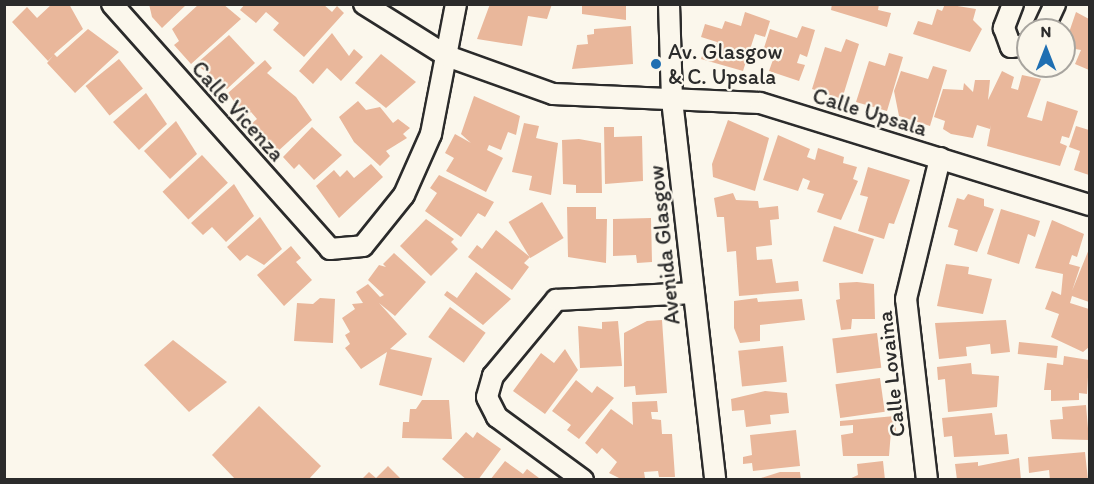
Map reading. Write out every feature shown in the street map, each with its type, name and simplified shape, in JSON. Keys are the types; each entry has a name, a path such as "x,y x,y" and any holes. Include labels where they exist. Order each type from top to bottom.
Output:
{"street":[{"name":"Calle Vicenza","path":"112,4 330,249 363,246 404,195 431,134 447,56"},
{"name":"Calle Upsala","path":"364,4 447,56 553,94 760,103 1089,205"},
{"path":"447,56 456,4"},
{"name":"Avenida Glasgow","path":"669,4 672,100 714,480"},
{"path":"1013,4 1004,28 1011,47 1016,46"},
{"path":"1049,18 1055,4"},
{"name":"Calle Lovaina","path":"927,480 906,299 940,159"},
{"path":"583,480 497,417 488,399 493,376 556,300 694,293"}],"building":[{"path":"52,4 69,4 83,29 54,54 57,57 88,29 119,52 75,93 47,63 53,56 48,61 12,22 27,7 37,18"},
{"path":"149,4 187,4 162,28 152,17"},
{"path":"199,4 223,4 241,19 191,64 174,45 179,41 172,29"},
{"path":"245,4 323,4 332,12 337,6 344,13 304,57 273,30 279,23 266,12 256,23 240,10"},
{"path":"490,4 552,4 547,19 528,16 522,46 477,39"},
{"path":"582,4 626,4 626,20 582,14"},
{"path":"832,4 879,4 878,10 891,13 887,27 831,10"},
{"path":"945,4 976,9 973,20 982,29 970,52 913,34 918,21 932,25 937,9 942,11"},
{"path":"745,12 770,21 765,37 755,34 743,71 701,59 705,47 715,50 717,42 701,37 705,24 722,29 725,21 741,26"},
{"path":"1076,12 1089,19 1089,70 1076,64 1081,50 1076,49 1076,18 1074,18"},
{"path":"631,26 633,64 572,69 577,45 588,44 587,35 594,34 594,29"},
{"path":"802,26 815,30 807,57 800,54 797,63 805,65 799,81 769,71 775,54 763,51 770,29 797,38"},
{"path":"332,33 349,56 354,49 363,57 341,81 327,68 313,84 299,71"},
{"path":"229,35 255,63 227,89 196,64"},
{"path":"846,39 859,44 842,99 812,89 825,47 841,52"},
{"path":"889,53 903,57 887,111 856,102 869,61 885,66"},
{"path":"381,54 416,82 386,108 355,83"},
{"path":"119,59 143,89 109,116 86,86"},
{"path":"265,60 272,68 267,73 296,97 312,120 276,153 250,125 257,119 251,112 245,117 228,93"},
{"path":"933,66 947,70 930,126 899,116 894,91 901,71 928,79"},
{"path":"1002,71 1014,77 1011,88 1018,90 1021,78 1041,79 1027,117 1042,121 1047,101 1078,111 1069,138 1062,136 1060,143 1067,146 1060,166 987,146 991,125 990,129 977,125 973,138 951,134 943,129 945,121 934,117 943,89 963,90 964,83 973,92 975,80 990,80 988,100"},
{"path":"146,93 167,124 139,150 113,122"},
{"path":"474,96 520,116 516,135 508,132 501,150 489,145 487,150 503,158 486,192 446,171 454,158 445,153 455,134 471,143 461,134"},
{"path":"358,101 366,110 380,107 393,123 398,119 410,128 403,134 407,138 386,151 390,156 380,166 354,142 339,117"},
{"path":"728,120 769,138 755,191 713,177 712,164"},
{"path":"176,121 197,154 170,179 144,151"},
{"path":"524,123 539,126 536,138 558,143 551,195 529,190 532,176 512,172"},
{"path":"1076,126 1089,130 1089,175 1074,170 1080,151 1069,147"},
{"path":"312,127 342,155 314,180 299,164 294,169 283,157"},
{"path":"604,127 614,127 614,137 642,136 643,181 605,184"},
{"path":"778,135 810,149 807,157 815,160 818,148 844,157 843,163 857,167 853,179 858,181 841,220 817,212 824,194 807,189 810,181 803,178 798,191 763,180"},
{"path":"579,139 601,143 602,193 576,193 576,185 563,184 562,140"},
{"path":"202,155 228,183 188,220 163,192"},
{"path":"371,164 383,177 339,218 316,186 334,170 340,177 347,170 354,178"},
{"path":"868,167 910,180 894,224 889,223 884,239 858,231 868,197 860,195"},
{"path":"439,175 494,202 485,217 478,213 461,237 425,211 437,193 430,188"},
{"path":"234,184 254,216 226,242 212,227 203,235 191,223"},
{"path":"733,193 736,200 758,201 759,208 778,206 779,219 770,220 772,245 756,247 757,260 772,259 776,283 798,281 799,291 739,296 736,251 727,252 724,217 717,217 714,198"},
{"path":"968,194 984,199 984,206 994,209 977,252 954,245 958,230 948,227 957,198 964,200"},
{"path":"542,202 564,238 530,258 509,222"},
{"path":"567,207 596,207 596,219 607,219 606,263 568,257"},
{"path":"1001,209 1040,221 1035,237 1028,234 1019,264 987,254"},
{"path":"260,217 282,249 264,265 247,255 240,261 227,247"},
{"path":"651,218 652,262 637,263 636,255 613,256 613,219"},
{"path":"426,219 454,239 451,242 458,249 431,276 400,246"},
{"path":"1052,220 1084,234 1077,257 1072,255 1069,264 1080,267 1072,291 1089,249 1089,302 1072,296 1070,303 1089,309 1089,347 1083,352 1051,337 1059,314 1045,309 1052,291 1061,295 1063,274 1035,268"},
{"path":"834,226 874,239 863,274 823,261"},
{"path":"496,230 530,257 524,263 529,267 512,290 468,257 477,245 482,249"},
{"path":"291,246 301,258 296,262 312,280 284,306 257,275"},
{"path":"394,253 426,282 395,316 379,303 407,334 390,349 432,358 422,396 379,385 387,352 361,369 345,348 350,344 345,335 350,332 342,318 355,309 352,304 363,303 356,292 368,284 380,297 384,295 368,280 379,265 386,267 383,264"},
{"path":"946,264 969,267 968,274 992,279 983,314 937,306"},
{"path":"476,272 511,299 483,325 444,295 447,291 457,298"},
{"path":"839,283 874,284 875,319 852,319 851,329 841,330 836,300 840,299"},
{"path":"320,298 335,299 333,343 294,341 297,303 313,304"},
{"path":"757,298 758,302 802,299 805,320 760,325 760,341 740,343 734,328 734,301"},
{"path":"450,307 486,333 464,363 428,337"},
{"path":"662,320 667,393 636,395 635,386 624,387 624,333 647,321"},
{"path":"1006,320 1010,352 991,354 990,344 966,347 967,356 939,359 935,323"},
{"path":"618,321 622,366 580,368 578,326 602,329 602,322"},
{"path":"877,333 881,368 837,373 832,338"},
{"path":"173,340 227,382 189,412 144,365"},
{"path":"1019,342 1058,346 1057,358 1018,354"},
{"path":"783,346 787,382 742,387 738,351"},
{"path":"565,349 578,370 545,414 513,391 541,353 554,363"},
{"path":"1064,356 1089,360 1087,394 1079,393 1079,400 1051,401 1051,390 1044,390 1047,363 1063,365"},
{"path":"971,363 972,374 999,376 997,407 948,412 945,379 938,380 937,367"},
{"path":"880,378 885,412 840,418 835,384"},
{"path":"576,380 592,393 597,386 614,398 579,439 567,430 571,425 552,411"},
{"path":"765,391 787,393 789,413 770,415 771,424 746,427 744,410 732,411 731,399"},
{"path":"422,400 449,400 452,439 402,438 403,422 409,422 410,409 416,409"},
{"path":"657,401 658,412 651,412 652,419 661,420 662,434 672,434 675,477 659,477 658,471 644,472 645,478 623,480 609,473 617,462 602,448 597,454 585,443 611,409 633,425 632,402"},
{"path":"1086,405 1089,440 1052,439 1050,420 1063,419 1062,407"},
{"path":"259,406 321,466 308,480 236,480 212,455"},
{"path":"992,413 995,435 1007,434 1009,454 954,457 952,436 944,437 942,418"},
{"path":"895,416 896,431 891,431 889,456 843,456 841,435 853,433 853,425 840,426 840,421"},
{"path":"796,430 800,466 753,471 752,463 743,464 743,457 752,455 750,435"},
{"path":"466,432 473,438 477,432 501,449 478,480 467,480 442,459"},
{"path":"1085,452 1088,480 1050,480 1049,470 1029,473 1028,457"},
{"path":"1019,458 1021,480 957,480 955,464 978,462 978,466"},
{"path":"505,461 523,474 527,469 539,478 490,480"},
{"path":"883,461 885,480 847,480 858,475 857,464"},
{"path":"388,466 402,480 361,480 369,472 376,478"},
{"path":"780,472 800,472 801,480 755,480"}],"place":[{"name":"Av. Glasgow & C. Upsala","path":"656,64"}]}
